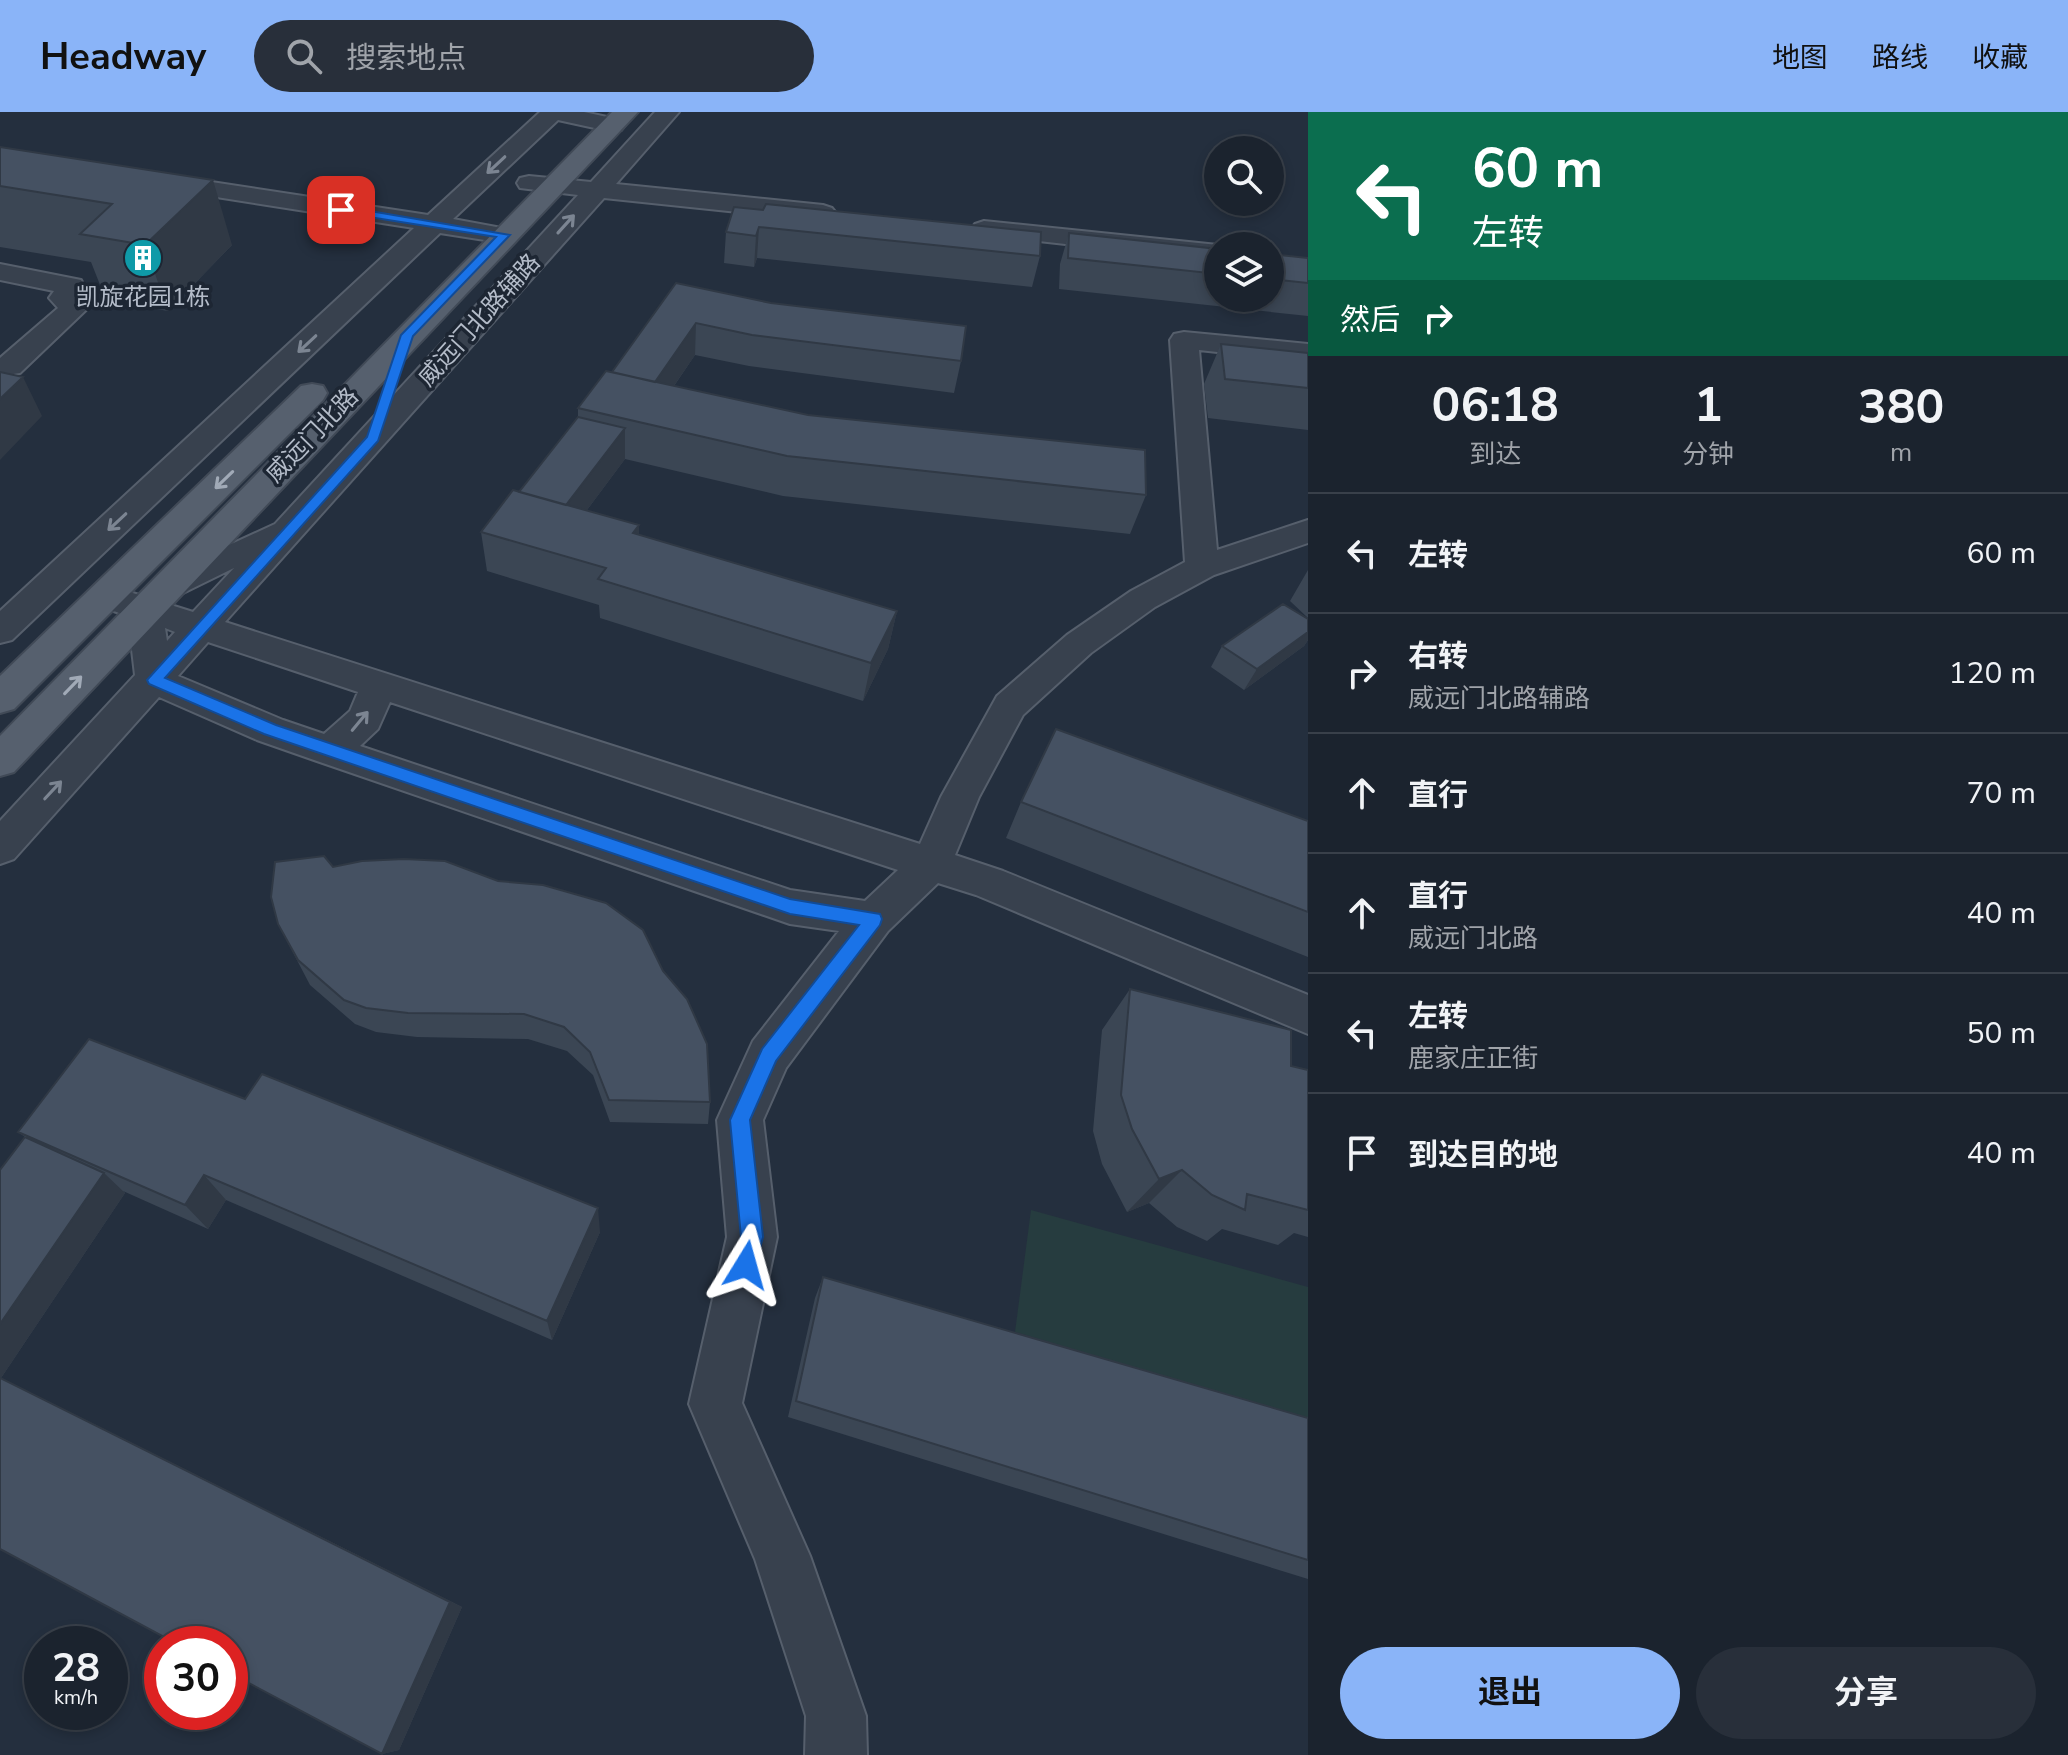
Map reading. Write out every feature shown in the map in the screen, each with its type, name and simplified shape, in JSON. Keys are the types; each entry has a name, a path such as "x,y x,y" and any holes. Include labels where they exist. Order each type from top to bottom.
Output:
{"main road":[{"name":"威远门北路","path":"0,699 318,387 491,233 607,118"},
{"name":"威远门北路","path":"0,761 407,335 491,233"}],"street":[{"path":"5,630 553,112 607,118"},
{"name":"威远门北路辅路","path":"0,848 668,112"},
{"path":"140,178 491,233"},
{"path":"542,184 845,215"},
{"path":"954,226 1204,252"},
{"path":"0,272 71,286 63,298 74,308 10,367 0,367"},
{"path":"373,438 407,335"},
{"path":"1202,567 1184,340 1308,353"},
{"path":"159,482 318,387"},
{"path":"156,599 295,526"},
{"path":"836,1755 836,1716 782,1556 715,1404 752,1237 740,1120 769,1055 873,919 931,864 960,797 1010,706 1079,644 1143,599 1202,567 1308,531"},
{"path":"106,596 156,599 202,629 989,883 1308,1015"},
{"path":"156,599 154,680 270,730 790,907 873,919"},
{"path":"330,751 365,719 380,684"}],"green space":[{"path":"1031,1210 1308,1287 1308,1419 1015,1332"}],"building":[{"path":"0,147 213,180 145,245 80,234 112,204 0,186"},
{"path":"766,204 1041,232 1040,256 759,227 756,236 726,232 734,207 763,210"},
{"path":"1069,233 1204,247 1204,273 1068,258"},
{"path":"1284,255 1308,258 1308,283 1284,280"},
{"path":"676,283 771,303 966,326 961,361 752,335 696,323 655,382 612,372"},
{"path":"1221,344 1308,353 1308,388 1225,379"},
{"path":"606,371 808,415 1145,450 1146,495 787,456 578,408"},
{"path":"0,372 23,377 0,399"},
{"path":"578,417 625,428 566,505 519,492"},
{"path":"513,490 639,525 633,533 897,611 871,663 598,579 606,568 481,532"},
{"path":"1283,604 1308,619 1308,632 1257,669 1222,646"},
{"path":"1056,729 1308,821 1308,912 1021,802"},
{"path":"324,856 333,867 362,861 445,861 498,881 543,885 606,903 643,930 663,971 687,999 707,1044 710,1102 609,1100 590,1052 564,1027 524,1014 408,1013 366,1008 344,1000 298,960 278,924 271,897 275,862"},
{"path":"1130,989 1291,1030 1291,1066 1308,1070 1308,1210 1247,1194 1245,1210 1212,1195 1182,1170 1159,1179 1132,1129 1121,1095"},
{"path":"89,1039 245,1099 262,1074 598,1208 547,1321 204,1175 185,1205 18,1132"},
{"path":"25,1137 104,1173 0,1324 0,1170"},
{"path":"823,1277 1308,1418 1308,1560 796,1401"},
{"path":"0,1378 450,1602 382,1754 248,1683 248,1626 144,1626 0,1549"}],"place":[{"name":"凯旋花园1栋","path":"143,258"}],"route":[{"path":"341,210 504,235 407,335 373,438 154,680 270,730 790,907 873,919 769,1055 740,1120 752,1237 746,1265"}]}
